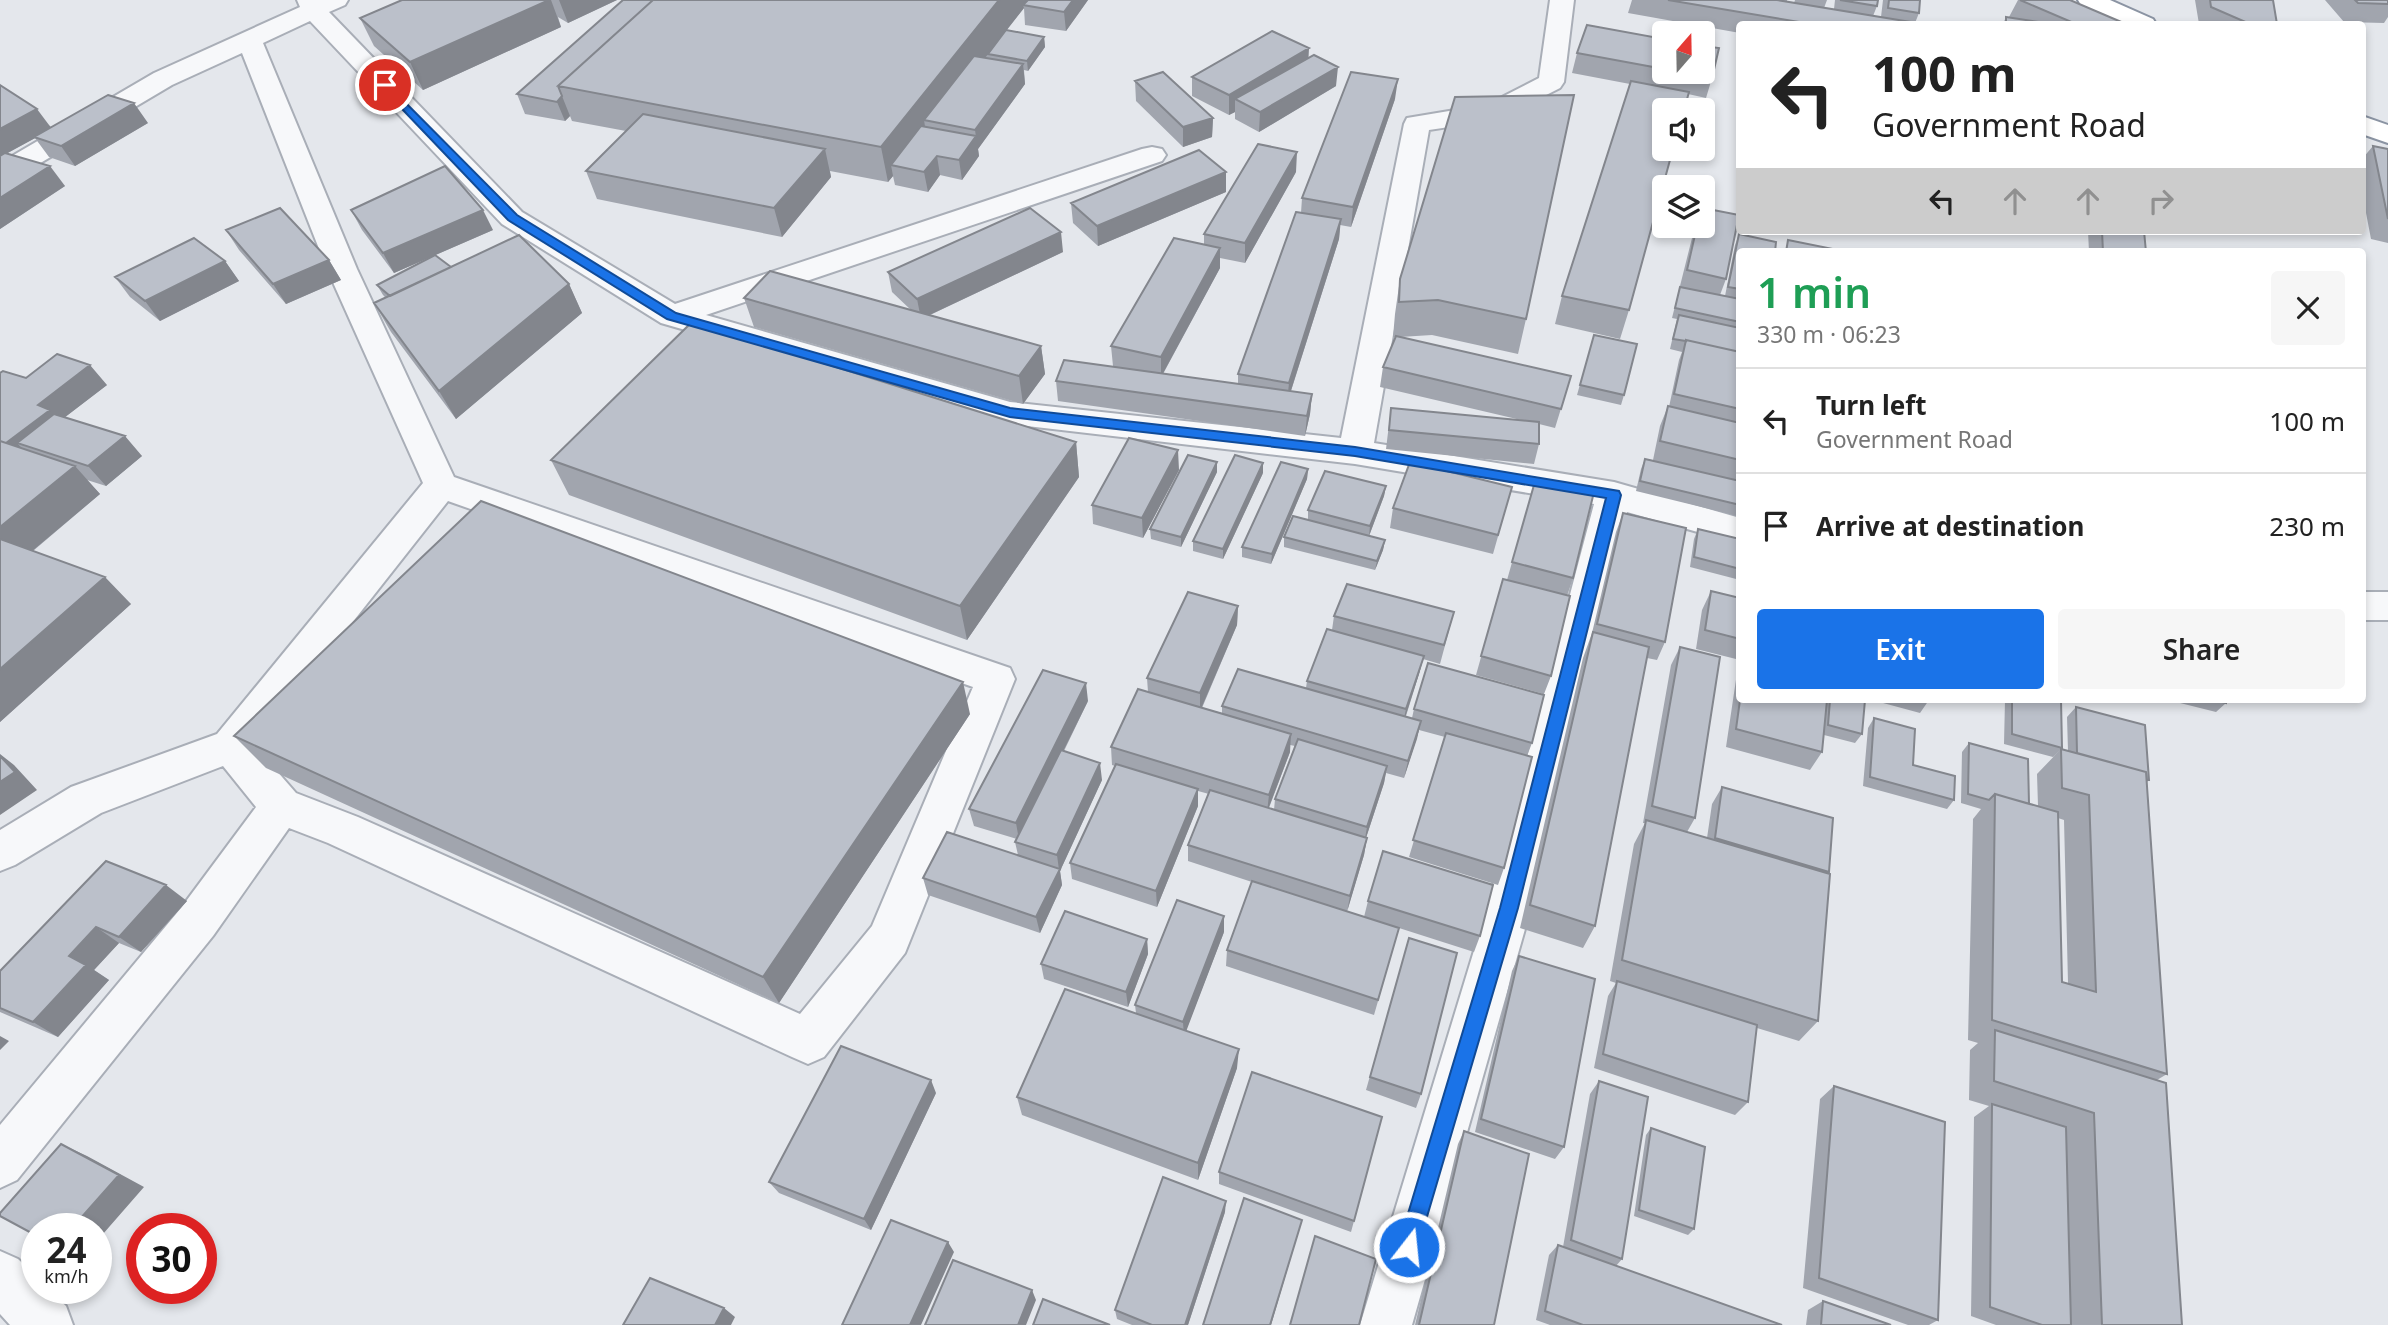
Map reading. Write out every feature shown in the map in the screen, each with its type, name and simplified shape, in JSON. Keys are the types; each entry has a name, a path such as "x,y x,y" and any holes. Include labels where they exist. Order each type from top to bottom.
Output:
{"highway":[{"path":"2090,0 2137,21"},
{"path":"2366,126 2388,135"}],"street":[{"path":"1355,452 1417,124 1464,117 1509,104 1551,82 1562,0"},
{"path":"0,175 163,79 319,3 512,218 672,316 1010,413 1355,452 1614,495 1736,530"},
{"path":"231,746 281,806 342,830 808,1041 889,939 996,679 441,485 342,269 249,39"},
{"path":"672,316 1152,155"},
{"path":"0,852 86,800 231,746 441,485"},
{"path":"1386,1325 1509,908 1614,495"},
{"path":"2366,606 2388,606"},
{"path":"0,1163 197,922 281,806"},
{"path":"0,1276 47,1325"}],"building":[{"path":"402,0 549,0 410,62 360,18"},
{"path":"623,0 653,0 558,86 562,96 557,102 517,94"},
{"path":"653,0 999,0 881,147 558,86"},
{"path":"1028,0 1073,0 1064,12 1023,5"},
{"path":"1668,0 1777,0 1905,21 1793,21"},
{"path":"1840,0 1878,0 1877,6"},
{"path":"1889,0 1920,0 1919,13 1888,8"},
{"path":"2020,0 2070,0 2119,21 2069,21"},
{"path":"2210,0 2273,0 2276,21 2243,21 2211,7"},
{"path":"2355,0 2388,0 2388,4 2358,3"},
{"path":"2006,17 2032,21 2006,21"},
{"path":"1587,25 1652,37 1652,67 1577,53"},
{"path":"1006,30 1044,37 1027,61 988,54"},
{"path":"1272,31 1309,48 1229,95 1192,77"},
{"path":"1715,48 1719,48 1715,65"},
{"path":"1314,55 1338,67 1260,112 1235,99"},
{"path":"974,56 1023,64 975,130 924,120"},
{"path":"1163,72 1213,118 1183,127 1135,81"},
{"path":"1351,72 1398,79 1353,207 1302,198"},
{"path":"1631,81 1689,92 1687,98 1652,98 1652,161 1670,161 1666,175 1652,175 1652,226 1629,310 1562,296"},
{"path":"0,85 37,109 0,129"},
{"path":"108,95 134,103 61,146 34,137"},
{"path":"1574,95 1526,319 1438,300 1399,302 1400,279 1455,97"},
{"path":"643,114 825,149 774,208 586,171"},
{"path":"921,126 976,136 959,160 937,156 924,172 891,165"},
{"path":"1258,144 1297,152 1245,243 1204,234"},
{"path":"2373,146 2388,149 2388,219"},
{"path":"1199,150 1226,172 1097,226 1071,203"},
{"path":"5,153 50,166 0,198 0,156"},
{"path":"445,166 483,210 383,253 351,210"},
{"path":"280,208 329,260 273,284 226,230"},
{"path":"1030,208 1061,232 917,299 888,272"},
{"path":"1715,210 1736,214 1736,230 1726,279 1687,270 1694,238 1715,238"},
{"path":"1296,212 1341,219 1289,383 1238,374"},
{"path":"519,235 569,284 439,391 374,303"},
{"path":"1739,235 1776,242 1775,248 1736,248"},
{"path":"2102,235 2144,235 2146,248 2103,248"},
{"path":"194,238 225,261 145,301 115,277"},
{"path":"1174,238 1220,248 1161,357 1111,346"},
{"path":"1788,240 1828,248 1787,248"},
{"path":"1736,248 1736,288 1728,287"},
{"path":"435,255 451,267 390,296 377,285"},
{"path":"770,271 1041,346 1019,376 744,298"},
{"path":"1680,287 1736,298 1736,321 1675,308"},
{"path":"1679,315 1736,327 1736,351 1686,340 1673,339"},
{"path":"692,322 1076,442 960,606 551,460"},
{"path":"1594,335 1637,344 1624,395 1580,385"},
{"path":"1396,336 1571,376 1561,409 1383,367"},
{"path":"1686,340 1736,351 1736,408 1674,394"},
{"path":"57,354 90,365 38,405 50,410 6,443 0,441 0,373 3,371 26,378"},
{"path":"1064,360 1312,394 1307,416 1056,381"},
{"path":"1668,406 1736,422 1736,459 1660,441"},
{"path":"1391,408 1539,422 1539,444 1389,430"},
{"path":"54,414 125,436 88,466 17,443"},
{"path":"1129,438 1178,450 1142,518 1092,505"},
{"path":"0,441 75,466 0,527"},
{"path":"1188,455 1217,462 1181,537 1150,529"},
{"path":"1235,455 1263,463 1223,549 1193,541"},
{"path":"1645,459 1736,480 1736,504 1640,481"},
{"path":"1281,462 1308,469 1272,554 1242,547"},
{"path":"1410,462 1512,487 1498,535 1393,508"},
{"path":"1325,471 1386,486 1370,526 1308,510"},
{"path":"1536,478 1594,492 1573,578 1512,562"},
{"path":"481,501 963,682 763,977 234,736"},
{"path":"1623,513 1686,528 1665,642 1597,624"},
{"path":"1293,516 1385,540 1377,561 1284,537"},
{"path":"1698,529 1736,538 1736,568 1694,557"},
{"path":"0,539 105,577 0,669"},
{"path":"1503,579 1570,596 1551,676 1481,656"},
{"path":"1347,584 1454,612 1444,645 1334,616"},
{"path":"1711,591 1736,597 1736,638 1705,630"},
{"path":"1188,592 1238,606 1200,693 1147,678"},
{"path":"1327,629 1424,656 1406,709 1307,681"},
{"path":"1593,632 1649,647 1595,926 1530,905"},
{"path":"1680,647 1720,657 1695,818 1652,806"},
{"path":"1428,663 1544,695 1532,743 1414,709"},
{"path":"1238,669 1421,721 1408,761 1222,706"},
{"path":"1043,670 1086,683 1016,823 969,809"},
{"path":"1138,689 1291,734 1269,795 1111,747"},
{"path":"1740,703 1827,703 1822,752 1736,729"},
{"path":"1830,703 1865,703 1862,734 1828,725"},
{"path":"2012,703 2061,703 2062,748 2012,734"},
{"path":"2076,707 2145,725 2149,780 2146,772 2077,753"},
{"path":"1874,718 1915,729 1913,765 1955,776 1954,800 1870,777"},
{"path":"1446,733 1532,757 1504,868 1413,840"},
{"path":"1298,739 1387,766 1367,827 1275,799"},
{"path":"1969,743 2028,759 2029,804 1995,794 1989,800 1968,794"},
{"path":"2061,749 2146,772 2167,1074 1992,1020 1995,794 2058,812 2062,982 2096,992 2089,795 2062,788"},
{"path":"1061,750 1100,763 1057,855 1015,842"},
{"path":"0,756 15,772 0,782"},
{"path":"1116,764 1198,789 1156,891 1070,863"},
{"path":"1722,787 1833,818 1829,872 1715,838"},
{"path":"1210,790 1367,838 1350,896 1188,845"},
{"path":"1646,820 1830,874 1818,1021 1622,960"},
{"path":"947,832 1060,869 1036,917 923,878"},
{"path":"1383,851 1493,885 1480,936 1368,901"},
{"path":"106,861 166,885 119,937 96,927 69,956 86,965 33,1022 0,1008 0,971"},
{"path":"1252,881 1399,928 1378,1000 1227,950"},
{"path":"1177,900 1224,916 1183,1022 1135,1005"},
{"path":"1065,911 1147,939 1126,992 1041,964"},
{"path":"1409,938 1457,953 1421,1094 1370,1077"},
{"path":"1519,956 1595,979 1564,1147 1481,1119"},
{"path":"1617,981 1757,1025 1748,1102 1603,1054"},
{"path":"1065,989 1239,1049 1198,1163 1017,1097"},
{"path":"1995,1030 2166,1083 2182,1325 2102,1325 2094,1113 1994,1081"},
{"path":"841,1046 931,1080 864,1219 769,1182"},
{"path":"1252,1072 1382,1117 1354,1221 1219,1172"},
{"path":"1599,1081 1648,1097 1622,1259 1571,1240"},
{"path":"1834,1086 1945,1122 1938,1320 1819,1278"},
{"path":"1992,1104 2066,1127 2071,1325 2042,1325 1990,1307"},
{"path":"1651,1128 1705,1147 1694,1229 1639,1210"},
{"path":"1464,1131 1529,1154 1494,1325 1419,1325"},
{"path":"61,1144 119,1175 85,1213 21,1213 21,1227 0,1216"},
{"path":"1163,1177 1226,1201 1185,1325 1152,1325 1115,1310"},
{"path":"1244,1198 1302,1220 1270,1325 1203,1325"},
{"path":"891,1220 948,1242 910,1325 842,1325"},
{"path":"1315,1236 1376,1259 1359,1325 1290,1325"},
{"path":"1558,1245 1782,1325 1583,1325 1545,1311"},
{"path":"953,1260 1032,1290 1018,1325 925,1325"},
{"path":"650,1278 724,1308 715,1325 623,1325"},
{"path":"1043,1299 1110,1325 1033,1325"},
{"path":"1823,1301 1891,1325 1821,1325"}],"route":[{"path":"385,85 512,218 672,316 1010,413 1355,452 1614,495 1509,908 1409,1247"}]}
